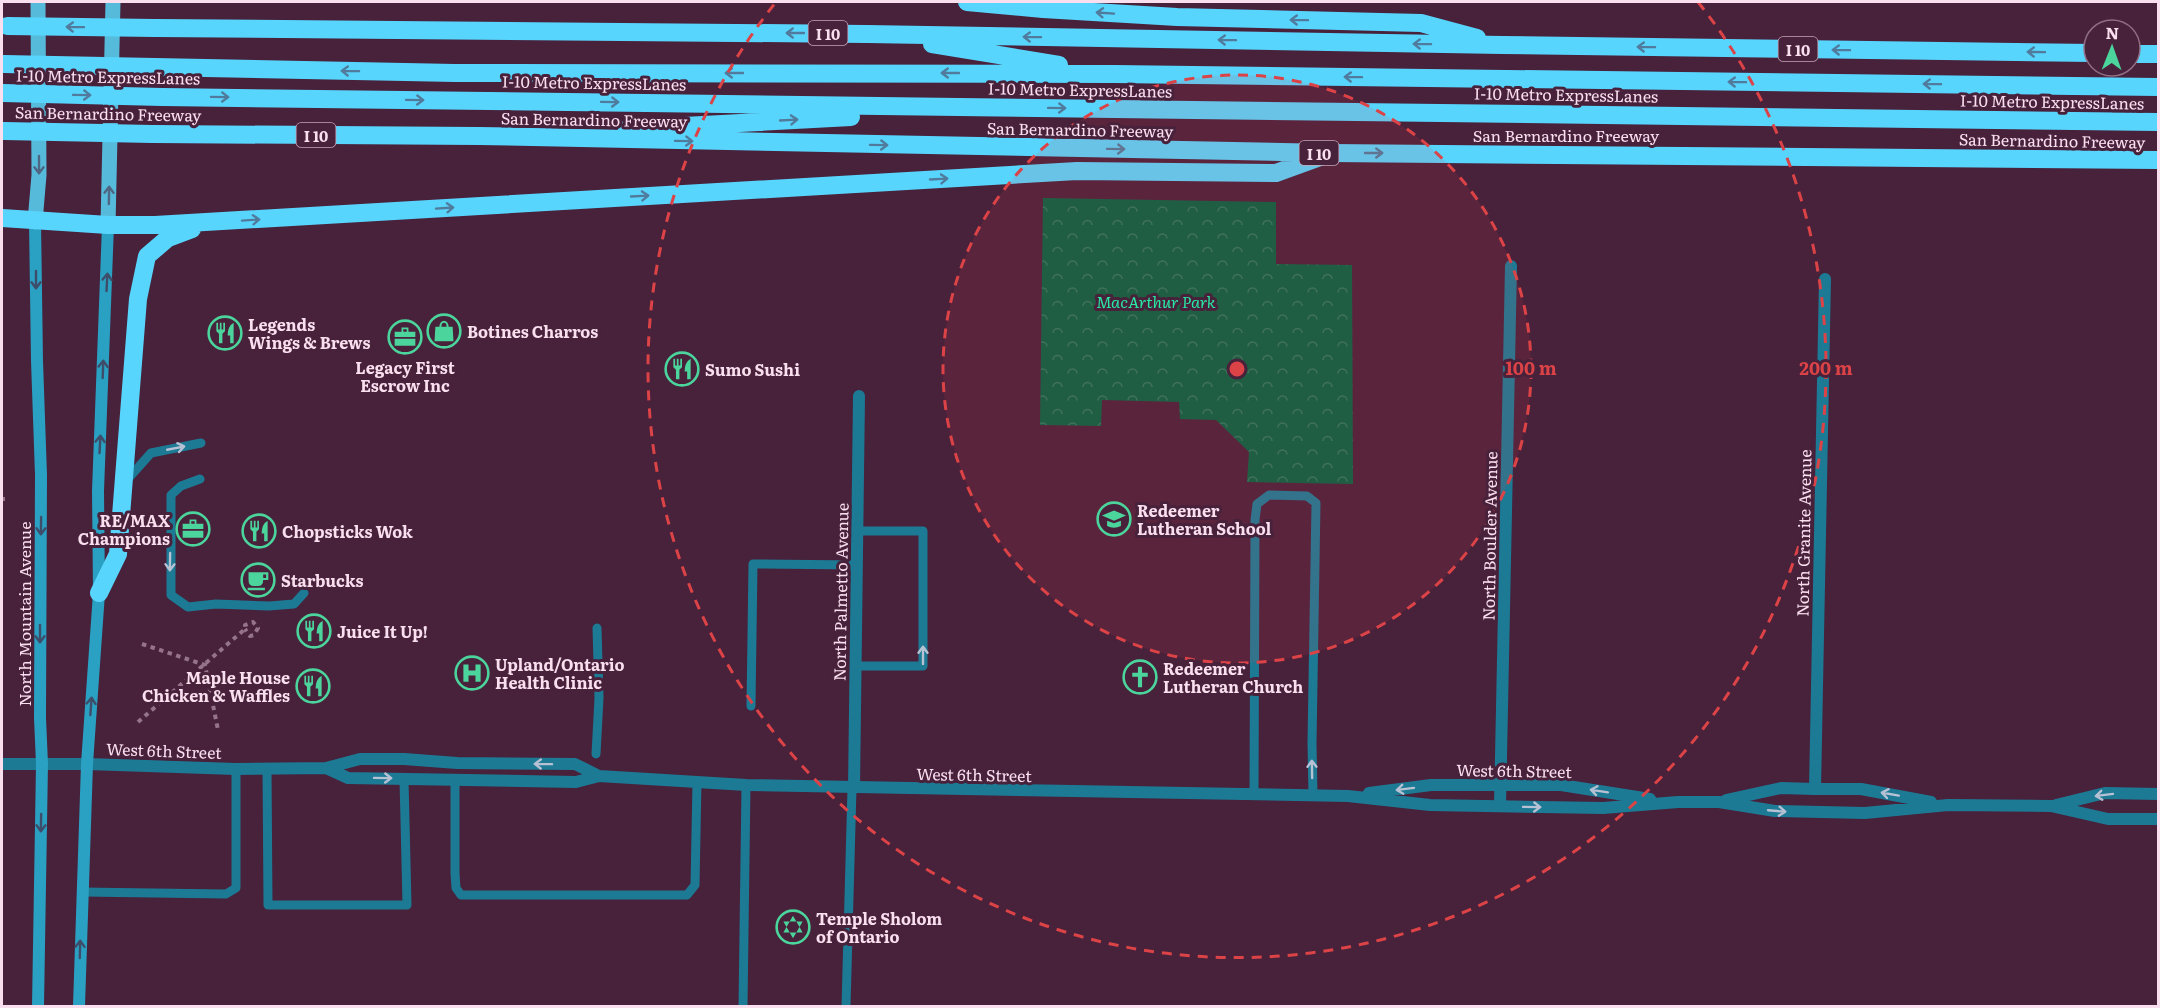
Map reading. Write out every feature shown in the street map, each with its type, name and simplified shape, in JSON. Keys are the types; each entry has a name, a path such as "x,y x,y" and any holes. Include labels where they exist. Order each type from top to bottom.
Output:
{"highway":[{"path":"967,2 1177,17 1421,23 1502,45"},
{"name":"I 10","path":"4,25 867,34 2082,53"},
{"path":"867,34 1114,74"},
{"path":"2142,54 2158,54"},
{"name":"I-10 Metro ExpressLanes","path":"3,64 467,73 1114,74 2158,87"},
{"name":"I-10 Metro ExpressLanes","path":"2,93 162,97 2158,122"},
{"path":"479,136 1022,108"},
{"name":"San Bernardino Freeway","path":"3,131 479,136 1330,153 2158,160"},
{"path":"2,218 35,222 108,225 210,222 1077,171 1276,173 1330,153"},
{"path":"99,593 118,554 138,300 147,256 168,238 210,222"}],"main road":[{"path":"35,222 39,175 38,2"},
{"path":"80,1006 87,764 99,593 98,491 108,225 113,2"},
{"name":"North Mountain Avenue","path":"35,222 41,476 40,718 42,764 38,1006"}],"street":[{"name":"North Boulder Avenue","path":"1500,806 1511,266"},
{"name":"North Granite Avenue","path":"1815,789 1825,279"},
{"name":"North Palmetto Avenue","path":"853,788 859,396"},
{"name":"West 6th Street","path":"2,764 87,764 236,769 326,768 360,759 393,759 457,763 575,764 599,776"},
{"name":"West 6th Street","path":"326,768 348,778 576,782 599,776 746,785 853,788 1348,796 1430,805 1603,808 1678,802 1719,802 1775,811 1853,813 1948,805 2051,806 2108,819 2158,819"},
{"name":"West 6th Street","path":"1348,796 1431,785 1561,785 1678,802"},
{"name":"West 6th Street","path":"1719,802 1781,788 1861,789 1948,805"},
{"name":"West 6th Street","path":"2051,806 2106,793 2158,794"}],"lane":[{"path":"123,485 151,453 201,443"},
{"path":"200,478 181,486 171,495 171,595 188,607 216,604 277,606 294,604 304,593"},
{"path":"1254,795 1255,520 1257,504 1269,495 1307,496 1316,503 1313,795"},
{"path":"855,666 923,666 923,531 857,531"},
{"path":"751,706 753,564 857,565"},
{"path":"596,754 599,698 597,628"},
{"path":"267,768 268,905 407,905 404,779"},
{"path":"82,892 226,894 236,888 236,769"},
{"path":"455,780 455,874 456,888 461,895 687,895 695,885 697,782"},
{"path":"742,1006 746,785"},
{"path":"846,1006 853,788"}],"path":[{"path":"138,722 245,629"},
{"path":"142,644 205,665"},
{"path":"205,665 218,730"}],"green space":[{"name":"MacArthur Park","path":"1043,198 1276,202 1276,264 1352,265 1353,484 1247,482 1249,452 1216,420 1180,419 1179,402 1102,400 1101,426 1040,425"}],"place":[{"name":"Botines Charros","path":"444,331"},
{"name":"Legends Wings & Brews","path":"225,333"},
{"name":"Legacy First Escrow Inc","path":"405,337"},
{"name":"Sumo Sushi","path":"682,369"},
{"name":"Redeemer Lutheran School","path":"1114,519"},
{"name":"RE/MAX Champions","path":"193,529"},
{"name":"Chopsticks Wok","path":"259,531"},
{"name":"Starbucks","path":"258,580"},
{"name":"Juice It Up!","path":"314,631"},
{"name":"Upland/Ontario Health Clinic","path":"472,673"},
{"name":"Redeemer Lutheran Church","path":"1140,677"},
{"name":"Maple House Chicken & Waffles","path":"313,686"},
{"name":"Temple Sholom of Ontario","path":"793,927"}]}
